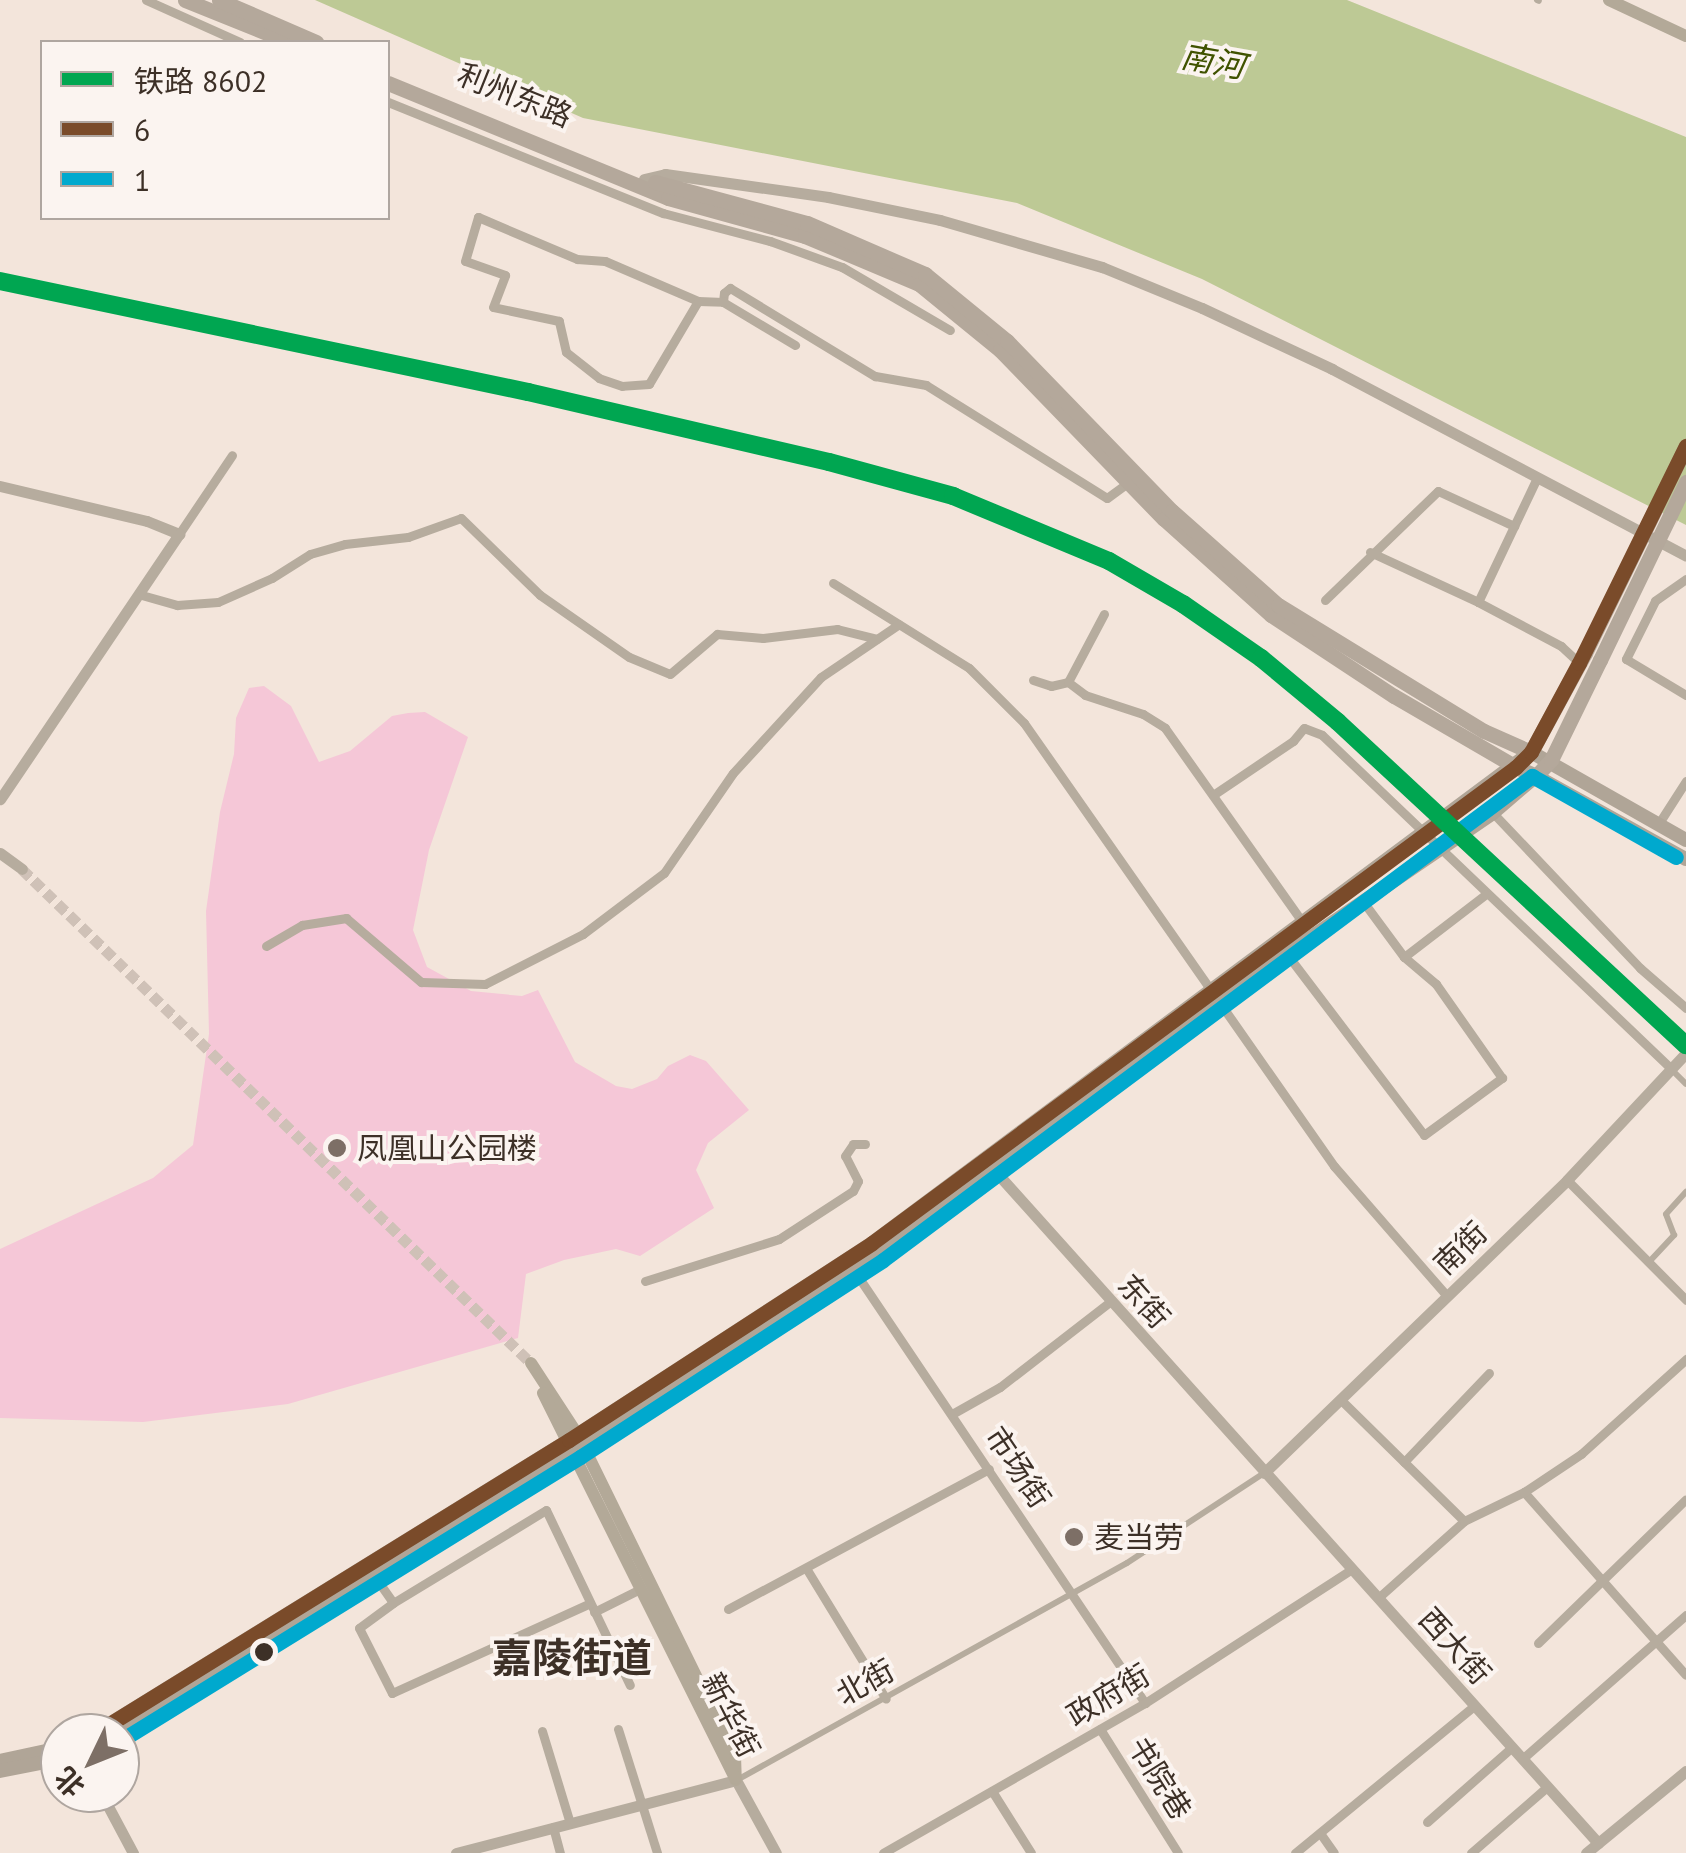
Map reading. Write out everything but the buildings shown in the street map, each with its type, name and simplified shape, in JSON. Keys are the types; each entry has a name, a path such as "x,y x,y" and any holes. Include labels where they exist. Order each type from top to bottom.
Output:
{"highway":[{"path":"185,0 284,40"},
{"path":"219,0 311,40"},
{"name":"利州东路","path":"390,73 621,173"},
{"name":"利州东路","path":"390,84 621,173"},
{"path":"621,173 807,222 925,274 1008,342 1133,478 1278,605 1391,677 1532,752 1686,482"},
{"path":"621,173 668,198 805,236 919,284 1000,350 1271,614 1394,696 1536,776 1551,760 1588,659 1686,446"}],"main road":[{"path":"1608,0 1686,36"},
{"path":"140,1718 372,1574 850,1264 991,1166 1532,752 1686,840"},
{"path":"1213,998 1493,813 1536,776 1686,859"},
{"name":"新华街","path":"736,1780 640,1588 575,1443 531,1363 575,1443 735,1756 736,1780"},
{"path":"128,1713 575,1443"},
{"path":"0,1760 40,1752"},
{"path":"0,1771 40,1762"}],"street":[{"path":"146,0 236,40"},
{"path":"390,103 663,214 770,240 842,267 950,330"},
{"path":"644,179 666,174 828,196 940,220 1102,268 1202,308 1332,369 1686,556"},
{"path":"710,198 716,181"},
{"path":"698,300 649,384 622,386 600,378 566,352 559,321 493,307 504,275 464,261 478,217 577,258 604,261 698,300 723,302 795,345"},
{"path":"723,302 724,293 730,288 876,376 926,385 1107,498 1133,478"},
{"path":"0,799 232,455"},
{"path":"1478,602 1537,478"},
{"path":"0,486 148,521 179,534"},
{"path":"1324,600 1438,490 1514,526"},
{"path":"138,594 177,605 218,602 272,578 310,554 345,544 408,537 462,518 540,595 630,657 670,674 717,634 763,638 837,629 877,639"},
{"path":"1370,552 1588,659"},
{"path":"1686,579 1655,601 1626,659 1686,694"},
{"path":"834,582 969,668 1024,723 1334,1166 1447,1296"},
{"path":"1068,682 1104,614"},
{"path":"266,946 302,925 346,918 420,982 485,984 583,934 664,873 733,773 821,677 899,624"},
{"path":"1033,680 1052,686 1068,682 1106,705 1158,722 1304,924"},
{"path":"1213,795 1293,741 1304,728 1336,746 1424,836 1686,1084"},
{"path":"1659,823 1686,781"},
{"path":"1493,813 1640,968 1686,1008"},
{"path":"0,854 22,869"},
{"path":"1404,957 1486,894"},
{"path":"1286,953 1424,1135 1502,1078 1436,984 1404,957 1362,900"},
{"name":"南街","path":"1264,1473 1568,1180 1686,1054"},
{"path":"645,1281 779,1238 853,1192 858,1182 844,1156 853,1144 864,1144"},
{"name":"东街","path":"991,1166 1264,1473"},
{"path":"1568,1180 1686,1300"},
{"path":"1649,1262 1674,1235 1666,1214 1686,1192"},
{"name":"市场街","path":"850,1264 1145,1703"},
{"path":"952,1414 1000,1387 1111,1301"},
{"path":"1378,1598 1464,1521 1524,1492 1580,1454 1686,1359"},
{"path":"1404,1462 1489,1373"},
{"path":"1340,1399 1464,1521"},
{"path":"728,1609 989,1469"},
{"name":"西大街","path":"1264,1473 1603,1848"},
{"name":"北街","path":"456,1853 736,1780 1074,1593 1264,1473"},
{"path":"1524,1492 1686,1675"},
{"path":"1538,1643 1686,1499"},
{"path":"630,1685 592,1608 546,1510 359,1628 392,1693 592,1608 640,1588"},
{"path":"806,1568 886,1699"},
{"name":"政府街","path":"883,1853 1145,1703 1352,1569"},
{"path":"372,1574 394,1603"},
{"path":"1522,1759 1686,1615"},
{"path":"1295,1853 1474,1706"},
{"path":"618,1729 657,1853"},
{"name":"书院巷","path":"1100,1729 1178,1853"},
{"path":"542,1731 570,1823"},
{"path":"1427,1822 1512,1748"},
{"path":"1586,1853 1603,1848 1686,1771"},
{"path":"736,1780 776,1853"},
{"path":"1471,1853 1547,1786"},
{"path":"992,1791 1031,1853"},
{"path":"112,1813 133,1853"},
{"path":"553,1827 560,1853"},
{"path":"1320,1834 1334,1853"}],"shaded area":[{"path":"264,686 291,706 319,762 350,751 392,716 408,713 425,712 468,737 429,850 413,930 427,967 471,991 522,996 538,990 575,1062 616,1086 632,1089 657,1079 668,1066 690,1055 706,1061 749,1110 708,1143 696,1170 714,1208 640,1256 616,1249 564,1260 526,1274 518,1338 288,1404 143,1422 0,1418 0,1249 153,1178 193,1145 209,1034 206,911 220,812 234,754 236,718 249,688"}],"water":[{"name":"南河","path":"315,0 1347,0 1686,137 1686,525 1202,279 1017,203 583,118"}],"tunnel":[{"path":"22,869 531,1363"}],"rail line":[{"name":"8602","path":"0,281 528,392 829,462 953,496 1109,561 1183,604 1261,658 1338,722 1686,1045"}],"transit line":[{"name":"6","path":"127,1713 569,1440 872,1243 1516,767 1531,752 1579,663 1686,446"},
{"name":"1","path":"140,1729 580,1457 883,1260 1532,776 1676,857"}],"place":[{"name":"凤凰山公园楼","path":"337,1148"},
{"name":"麦当劳","path":"1074,1537"}],"district":[{"name":"嘉陵街道","path":"572,1657"}]}
